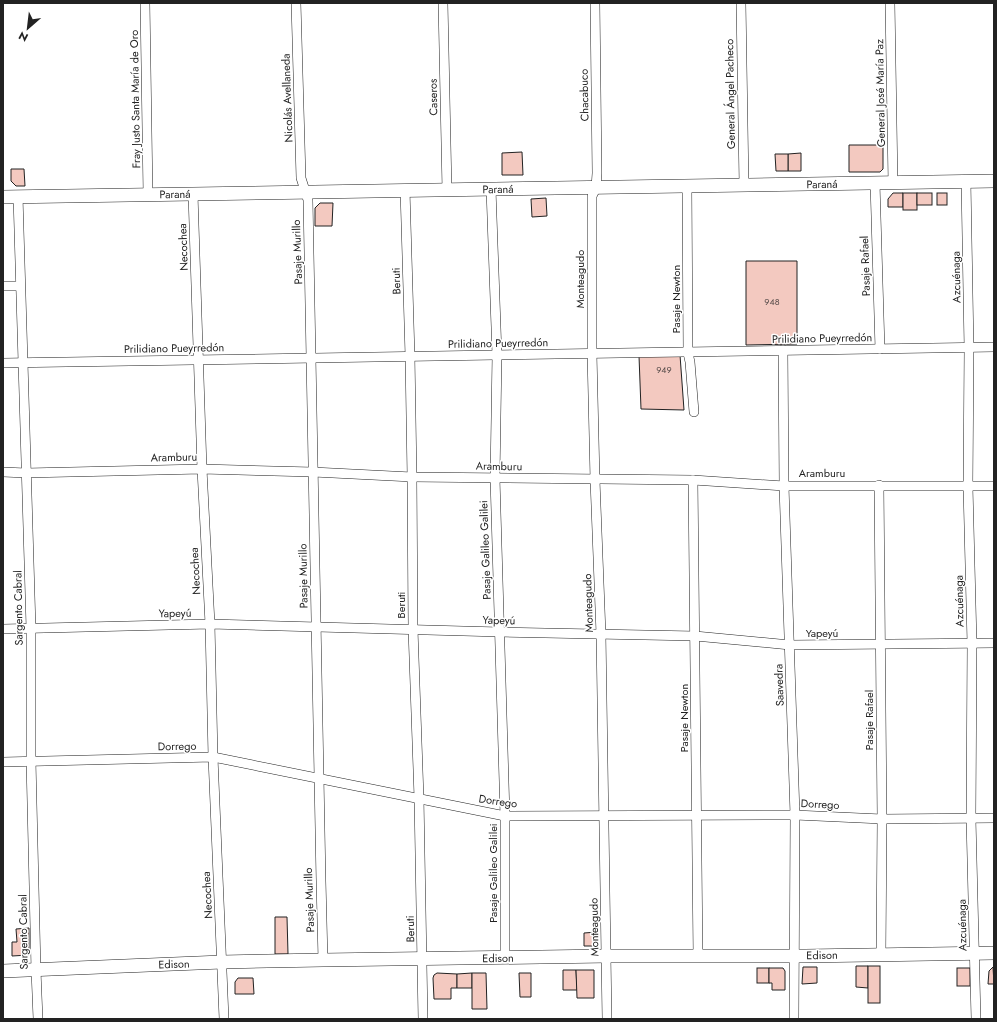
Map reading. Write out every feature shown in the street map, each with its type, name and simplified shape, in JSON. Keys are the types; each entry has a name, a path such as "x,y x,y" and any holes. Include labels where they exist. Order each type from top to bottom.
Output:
{"street":[{"name":"Fray Justo Santa María de Oro","path":"145,3 148,194"},
{"name":"Nicolás Avellaneda","path":"296,3 301,178 305,192"},
{"name":"Caseros","path":"443,3 447,190"},
{"name":"Chacabuco","path":"595,3 596,188"},
{"name":"General Ángel Pacheco","path":"741,3 744,185"},
{"name":"General José María Paz","path":"890,3 893,183"},
{"name":"Paraná","path":"3,197 994,181"},
{"name":"Azcuénaga","path":"966,182 969,348 968,487 972,644 971,819 976,1019"},
{"name":"Pasaje Rafael","path":"875,183 880,349"},
{"name":"Pasaje Newton","path":"687,186 688,352 694,412"},
{"name":"Monteagudo","path":"596,188 592,196 592,354 601,634 607,1019"},
{"name":"Pasaje Galileo Galilei","path":"490,189 496,355 495,478 505,816 505,958"},
{"name":"Beruti","path":"405,190 410,356 413,629 419,798 423,1019"},
{"name":"Pasaje Murillo","path":"305,192 308,200 312,358 318,779 323,960"},
{"name":"Necochea","path":"193,194 202,469 210,624 213,757 224,1019"},
{"name":"Sargento Cabral","path":"18,196 31,628 31,761 38,1019"},
{"path":"3,286 20,286"},
{"name":"Prilidiano Pueyrredón","path":"3,363 994,347"},
{"name":"Saavedra","path":"783,350 784,486 795,815 794,1019"},
{"name":"Aramburu","path":"3,472 26,473 202,469 313,472 412,478 693,480 784,486 994,486"},
{"name":"Pasaje Newton","path":"693,480 698,956"},
{"name":"Pasaje Rafael","path":"879,485 882,819 881,955"},
{"name":"Yapeyú","path":"3,629 210,624 695,636 790,644 994,643"},
{"name":"Dorrego","path":"3,762 213,757 505,816 795,815 882,819 994,818"},
{"name":"Edison","path":"3,971 222,962 323,960 994,953"}],"building":[{"path":"849,145 883,145 883,169 880,172 849,172"},
{"path":"522,152 523,175 502,175 502,153"},
{"path":"801,153 801,171 788,171 788,154"},
{"path":"775,154 788,154 788,171 776,171"},
{"path":"11,169 24,169 25,186 16,186 11,181"},
{"path":"893,193 903,193 903,207 888,207 888,199"},
{"path":"903,193 917,193 917,210 903,210"},
{"path":"917,193 932,193 932,205 917,205"},
{"path":"937,193 947,193 947,205 937,205"},
{"path":"546,198 547,216 532,217 531,199"},
{"path":"320,203 333,203 332,226 315,226 315,208"},
{"path":"746,261 797,261 797,344 746,345"},
{"path":"680,355 684,410 641,409 639,356"},
{"path":"275,917 287,917 288,954 275,954"},
{"path":"29,928 29,955 12,956 12,942 17,942 16,929"},
{"path":"597,932 598,941 593,946 584,946 584,933"},
{"path":"856,966 868,966 868,988 856,987"},
{"path":"868,966 880,966 880,1003 868,1003"},
{"path":"803,967 817,967 817,983 802,984"},
{"path":"993,967 994,984 988,984 989,971"},
{"path":"757,968 769,968 769,983 757,983"},
{"path":"769,968 783,968 785,971 785,990 772,990 772,983 769,983"},
{"path":"957,968 970,968 970,986 957,986"},
{"path":"563,970 576,970 577,990 563,990"},
{"path":"576,970 594,970 594,998 577,998"},
{"path":"437,973 457,974 457,988 451,988 451,999 434,999 433,978"},
{"path":"472,973 472,988 457,988 457,974"},
{"path":"472,973 486,973 487,1009 472,1009"},
{"path":"519,973 531,973 531,997 520,997"},
{"path":"238,978 253,978 254,994 235,994 235,982"}]}
